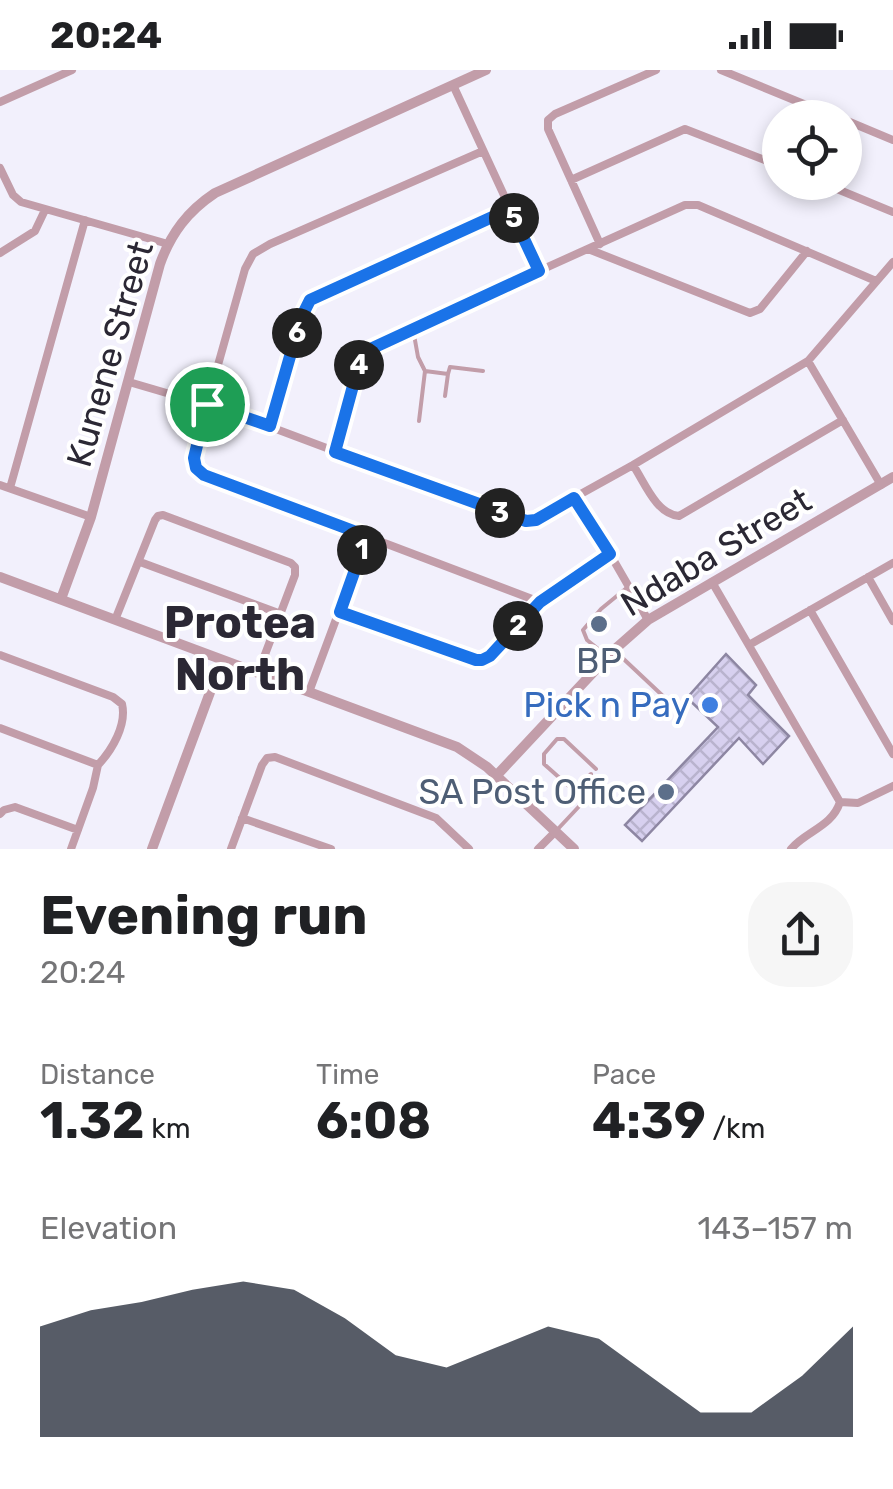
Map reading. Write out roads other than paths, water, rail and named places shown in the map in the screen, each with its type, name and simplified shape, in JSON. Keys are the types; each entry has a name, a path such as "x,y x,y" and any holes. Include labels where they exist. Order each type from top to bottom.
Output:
{"street":[{"path":"0,102 72,70"},
{"name":"Kunene Street","path":"61,599 91,517 160,264 175,231 215,193 486,70"},
{"path":"600,244 548,128 550,117 656,70"},
{"path":"720,70 734,72 797,100"},
{"path":"453,85 539,271"},
{"path":"862,127 893,140"},
{"path":"571,180 685,129 762,159"},
{"path":"483,151 253,254 207,404 195,465 204,475 540,602"},
{"path":"0,168 21,202 168,244"},
{"path":"862,199 893,212"},
{"path":"335,452 363,354 371,347 689,204 876,281"},
{"path":"270,426 301,318 310,300 510,209"},
{"path":"0,253 34,232 44,210"},
{"path":"86,220 23,446 5,486 91,517"},
{"path":"588,249 750,314 760,309 806,251"},
{"path":"128,382 207,404 526,521 536,520 808,361 893,262"},
{"path":"808,361 881,485"},
{"path":"634,465 663,510 679,516 843,420"},
{"name":"Ndaba Street","path":"497,775 648,620 893,477"},
{"path":"574,498 648,620"},
{"path":"116,620 159,515 200,529 294,565 295,575 258,673"},
{"path":"310,692 367,536"},
{"path":"340,612 482,660 540,602 610,554"},
{"path":"140,562 281,614"},
{"path":"749,646 893,563"},
{"path":"0,577 458,747 497,775 574,849"},
{"path":"868,577 893,621"},
{"path":"712,582 840,802 831,820 791,849"},
{"path":"810,610 893,754"},
{"path":"0,655 113,696 122,704 124,715 111,750 98,765 72,849"},
{"path":"152,849 222,660"},
{"path":"0,728 98,765"},
{"path":"231,849 264,762 270,757 436,818 468,849"},
{"path":"840,802 858,803 893,786"},
{"path":"0,814 16,807 78,830"},
{"path":"242,818 331,849"},
{"path":"538,849 556,831"}],"lane":[{"path":"413,328 425,371 419,422"},
{"path":"445,396 449,367 484,370"},
{"path":"425,371 448,374"},
{"path":"629,586 601,608 583,630 584,635 680,712"},
{"path":"591,774 577,788 571,788 544,764 544,754 557,739 564,739 596,769"},
{"path":"556,831 601,784"}],"place":[{"name":"BP","path":"599,624"},
{"name":"Pick n Pay","path":"710,705"},
{"name":"SA Post Office","path":"666,792"}],"district":[{"name":"Protea North","path":"240,648"}]}
